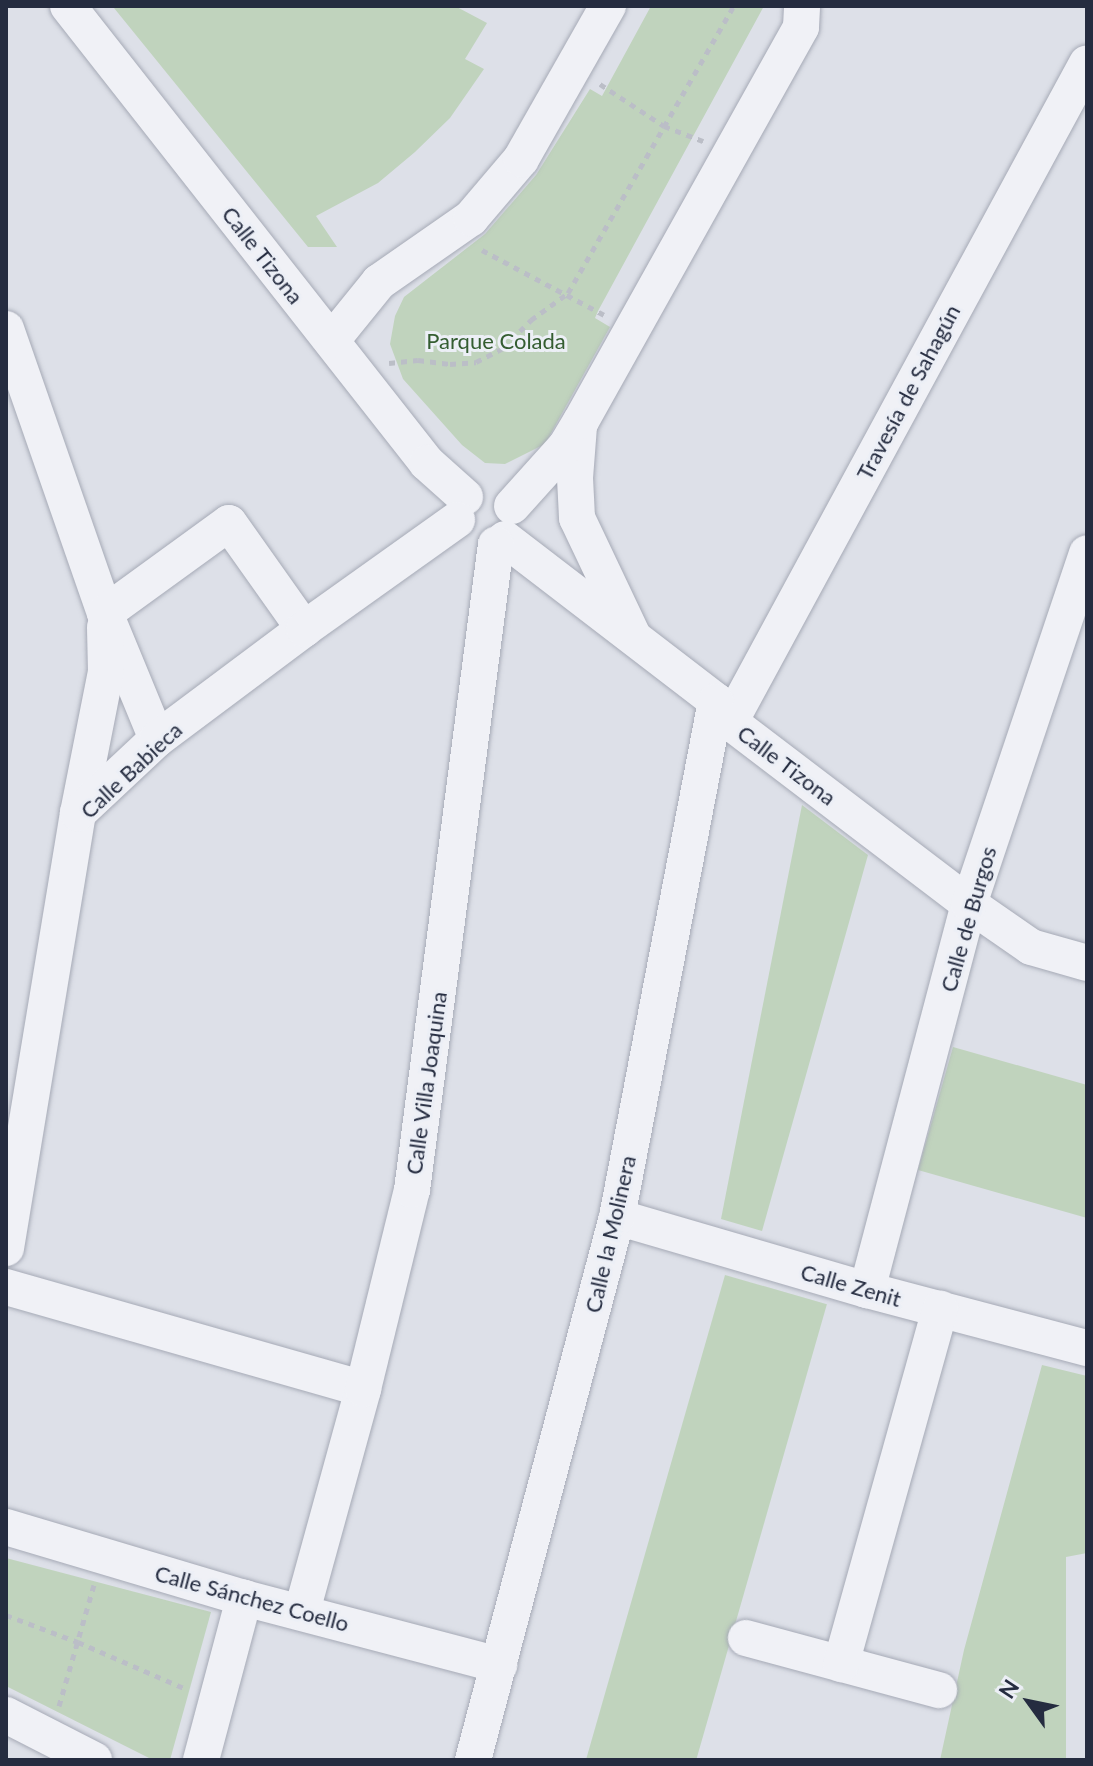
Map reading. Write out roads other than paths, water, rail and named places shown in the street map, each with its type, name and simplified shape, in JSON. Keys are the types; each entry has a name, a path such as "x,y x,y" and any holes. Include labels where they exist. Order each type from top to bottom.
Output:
{"street":[{"name":"Calle Tizona","path":"68,6 427,463 461,509 460,531 473,544 504,530 723,711 969,904 1031,947 1087,963"},
{"path":"332,340 379,282 471,218 521,159 608,6"},
{"path":"504,530 579,424 801,27 802,6"},
{"name":"Travesía de Sahagún","path":"723,711 1087,63"},
{"path":"6,329 105,613 157,739"},
{"path":"579,424 575,478 577,518 634,639"},
{"path":"461,509 474,491 493,489 504,530"},
{"name":"Calle Babieca","path":"6,1248 78,813 157,739 461,509"},
{"path":"105,613 229,523 304,629"},
{"name":"Calle Villa Joaquina","path":"302,1611 363,1389 412,1190 504,530"},
{"name":"Calle de Burgos","path":"867,1290 969,904 1087,553"},
{"path":"78,813 106,672 105,613"},
{"name":"Calle la Molinera","path":"473,1760 617,1217 723,711"},
{"name":"Calle Zenit","path":"617,1217 867,1290 1087,1348"},
{"path":"6,1287 363,1389"},
{"path":"841,1664 940,1309"},
{"name":"Calle Sánchez Coello","path":"6,1527 244,1598 499,1665"},
{"path":"201,1760 244,1598"},
{"path":"746,1638 939,1690"},
{"path":"6,1715 94,1760"}],"park label":[{"name":"Parque Colada","path":"496,341"}]}
